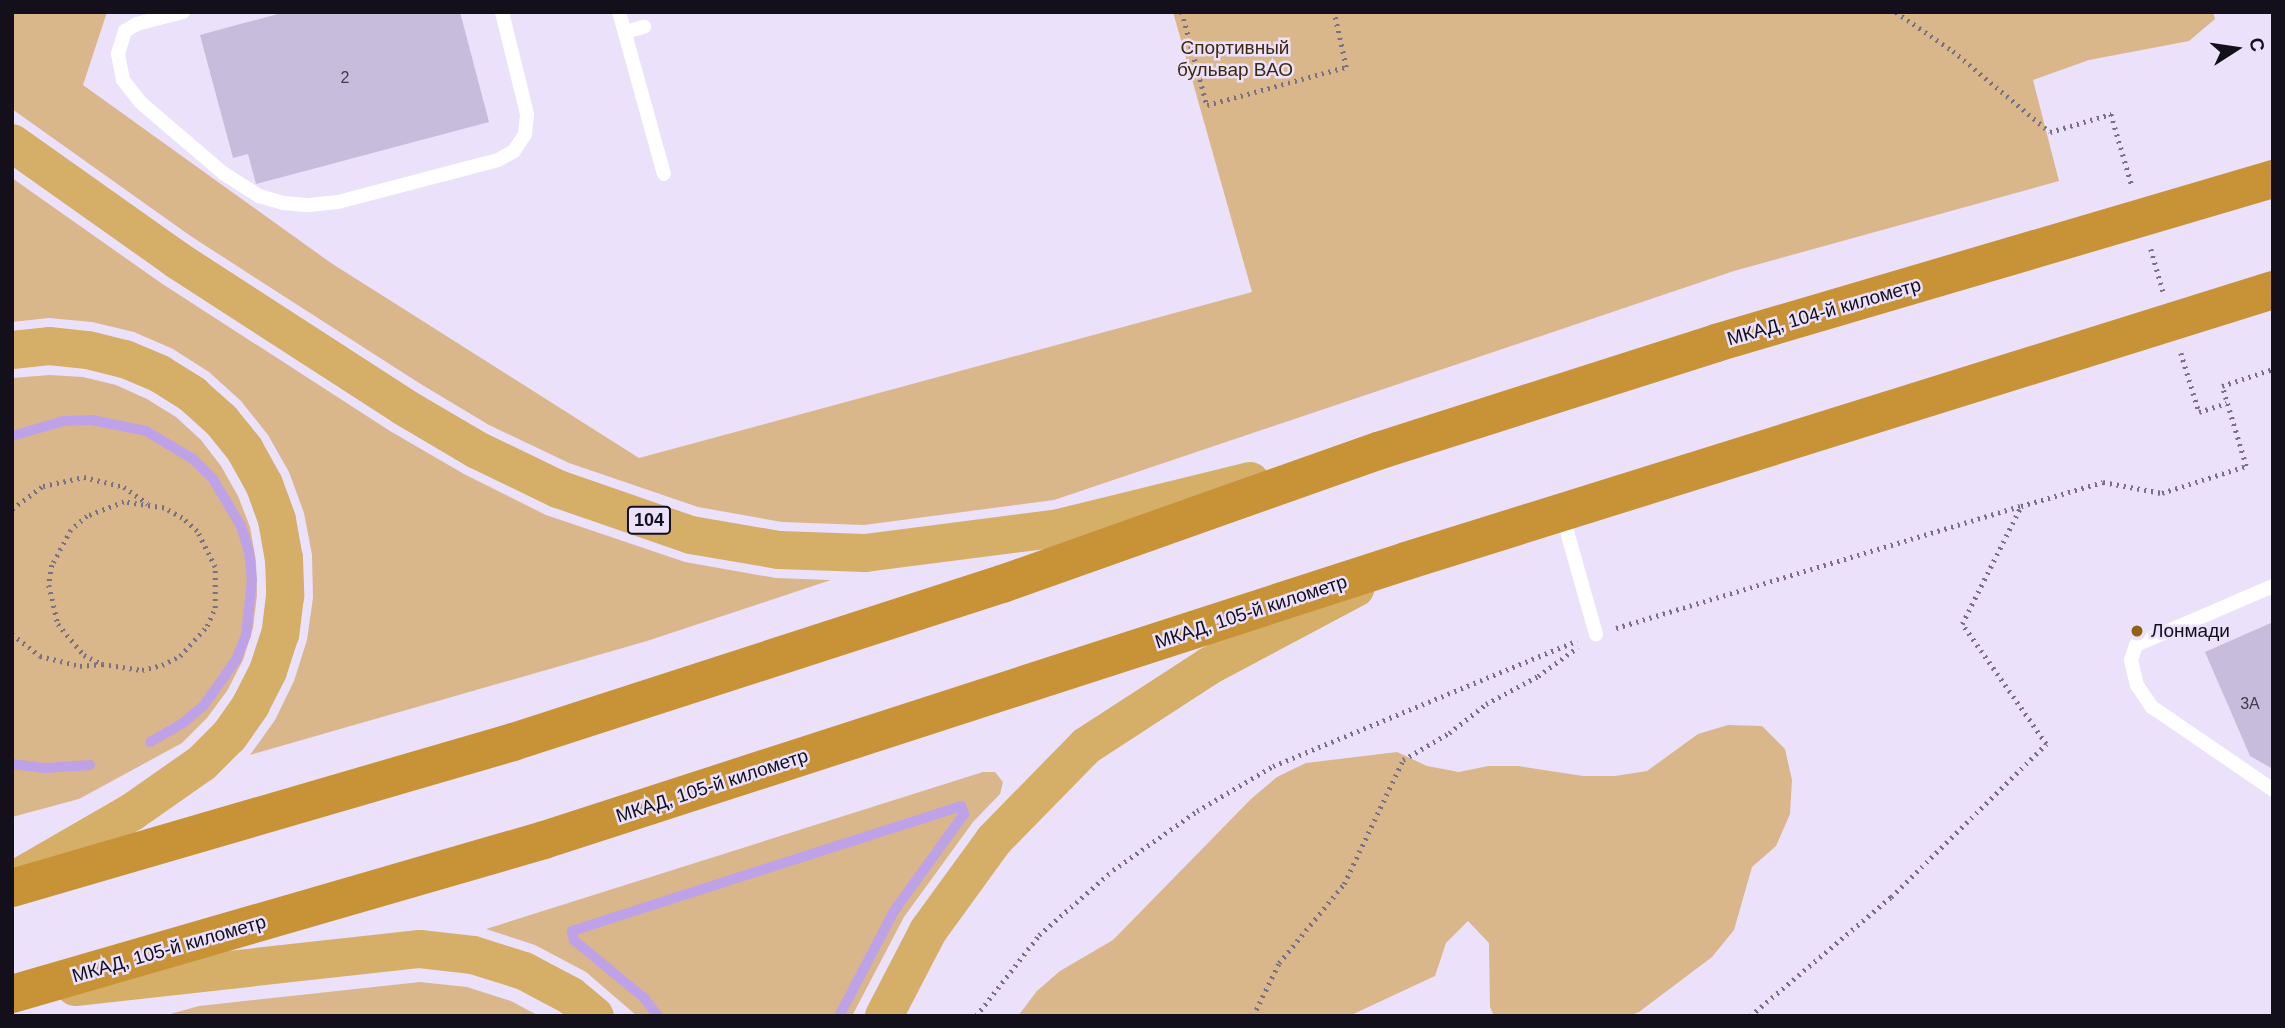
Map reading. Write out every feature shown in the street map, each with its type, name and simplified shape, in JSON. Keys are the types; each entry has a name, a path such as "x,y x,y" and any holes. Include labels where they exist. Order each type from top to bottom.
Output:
{"highway":[{"name":"МКАД, 104-й километр","path":"1378,451 1716,343 2273,179"},
{"path":"1406,561 2273,290"},
{"path":"12,888 540,733 1002,584 1378,451"},
{"name":"МКАД, 105-й километр","path":"15,994 544,840 1406,561"}],"main road":[{"name":"104","path":"12,143 177,260 404,407 477,450 558,489 691,535 779,550 865,553 1059,528 1378,451"},
{"path":"12,350 50,346 88,350 148,369 192,395 221,420 245,450 264,484 277,520 284,558 285,596 280,634 268,671 251,705 229,736 202,764 132,812 12,881"},
{"path":"884,1016 928,932 994,840 1086,746 1209,666 1406,561"},
{"path":"15,994 421,949 473,955 524,971 571,996 595,1016"}],"lane":[{"path":"183,12 136,24 125,31 118,54 124,80 140,102 223,173 259,196 284,203 309,205 338,202 498,160 514,152 525,134 527,114 502,12"},
{"path":"618,12 664,174"},
{"path":"625,32 644,27"},
{"path":"1561,513 1596,634"},
{"path":"2273,586 2136,645 2131,660 2137,685 2152,707 2273,790"}],"path":[{"path":"1182,12 1207,105 1346,67 1334,12"},
{"path":"1896,12 1953,51 2050,132 2111,114 2134,191"},
{"path":"2149,243 2164,295"},
{"path":"2180,347 2199,412 2227,403"},
{"path":"976,1016 1039,935 1113,870 1197,811 1273,765 1596,634 2103,482 2162,494 2246,466 2222,386 2273,369"},
{"path":"12,509 43,486 83,477 124,487 149,504 182,518 197,531 208,548 215,567 215,608 207,626 195,643 180,656 162,665 132,670 102,664 84,655 58,624 51,605 52,565 71,530 87,516 124,502 149,504"},
{"path":"1750,1016 1891,897 2046,744 1962,624 2021,506"},
{"path":"12,634 40,656 60,663 80,666 102,664"},
{"path":"1253,1016 1279,963 1344,884 1403,760 1449,733 1486,704 1538,676 1596,634"}],"green space":[{"name":"Спортивный бульвар ВАО","path":"12,12 107,12 83,85 331,263 639,458 1252,292 1173,12 2213,12 2215,19 2189,41 2089,60 2033,80 2059,181 1734,271 1054,500 864,525 782,522 698,507 569,463 489,425 419,383 192,237 12,109"},
{"path":"12,178 161,283 390,431 464,474 546,515 685,562 776,578 831,580 647,641 250,755 275,720 294,681 307,640 313,598 312,555 304,513 289,472 268,435 241,401 209,372 173,349 134,332 92,322 49,318 12,322"},
{"path":"50,375 83,377 116,385 147,399 176,417 201,440 221,466 238,496 250,527 256,561 257,595 253,628 243,660 227,691 207,718 182,743 79,799 12,817 12,378"},
{"path":"1728,725 1762,726 1785,749 1792,780 1790,814 1776,846 1752,867 1734,930 1712,957 1639,1012 1628,1016 1494,1016 1490,1007 1489,943 1468,921 1446,943 1435,976 1349,1016 1018,1016 1037,991 1060,971 1113,940 1251,799 1277,777 1306,763 1397,752 1427,766 1459,772 1488,766 1518,766 1583,776 1615,776 1647,771 1698,734"},
{"path":"983,772 995,772 1003,782 1000,794 973,822 904,917 852,1016 637,1016 586,972 535,945 486,929"},
{"path":"420,982 467,987 511,1001 539,1016 163,1016 199,1006"}],"building":[{"path":"285,12 460,12 489,122 256,184 248,154 233,158 200,35"},
{"path":"2273,622 2273,769 2250,756 2205,652"}],"waterway":[{"path":"12,436 64,421 92,420 146,431 193,459 213,479 241,526 249,552 252,580 246,635 236,660 204,705 183,723 150,742"},
{"path":"12,764 45,768 90,765"},
{"path":"658,1016 644,998 574,940 572,931 961,806 964,814 894,911 839,1016"}],"place":[{"name":"Лонмади","path":"2137,631"}]}
